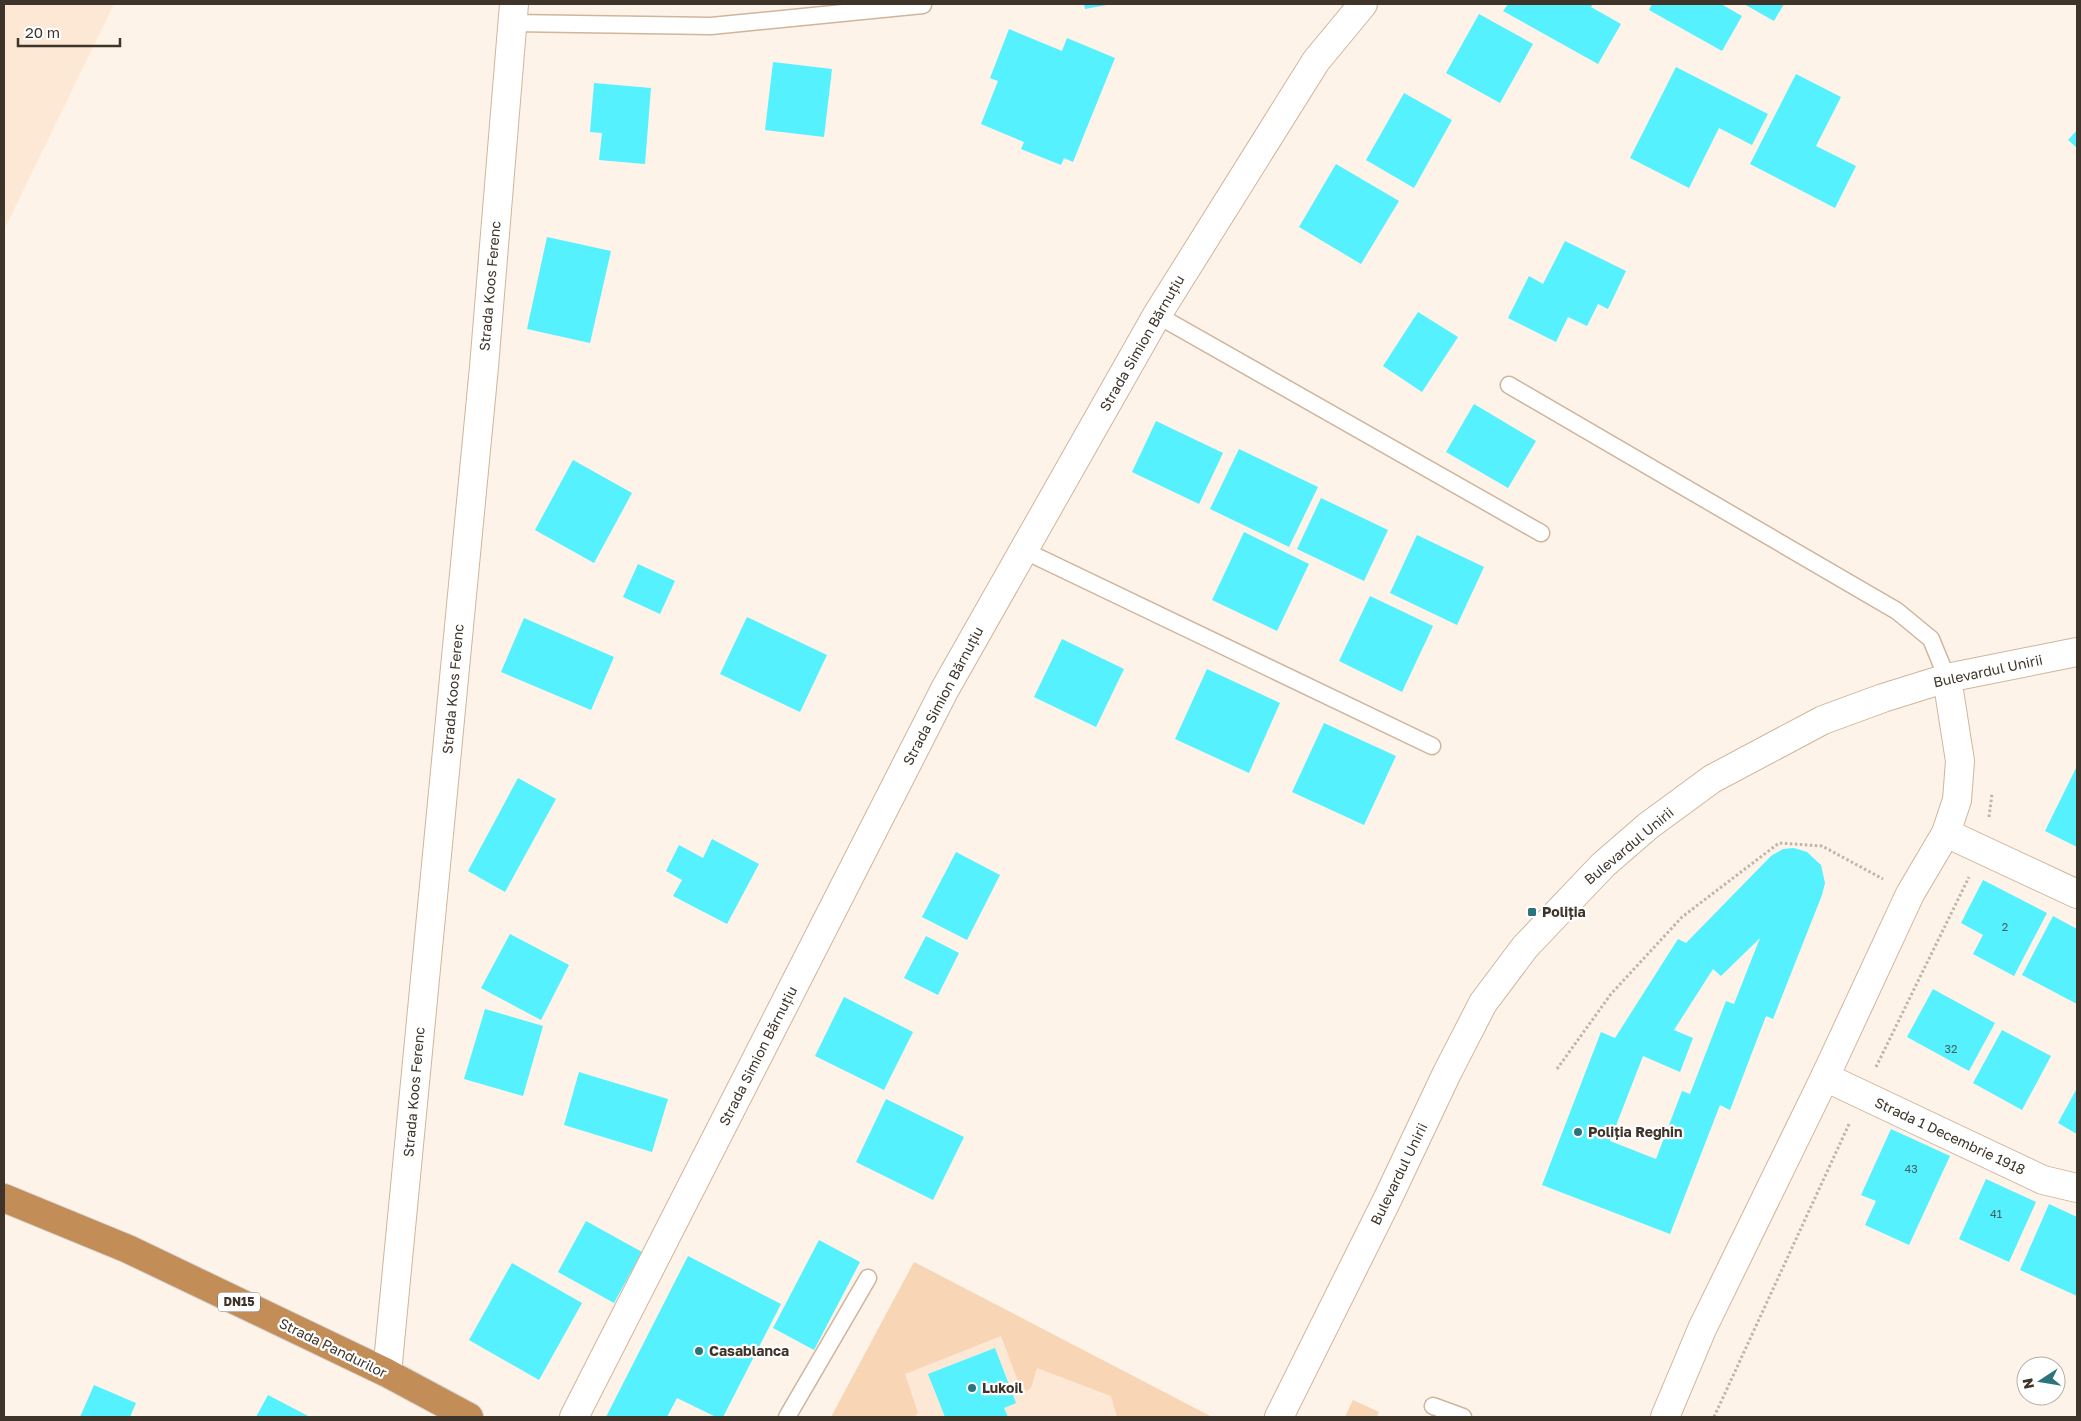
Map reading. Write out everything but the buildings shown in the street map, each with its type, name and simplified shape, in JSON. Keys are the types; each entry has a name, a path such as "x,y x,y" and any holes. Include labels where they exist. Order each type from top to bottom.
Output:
{"highway":[{"name":"Strada Pandurilor","path":"4,1198 128,1249 387,1374 469,1417"}],"street":[{"name":"Strada Simion Bărnuțiu","path":"574,1417 945,689 1157,315 1316,61 1363,4"},
{"name":"Strada Koos Ferenc","path":"387,1374 484,367 513,13"},
{"name":"Bulevardul Unirii","path":"1279,1417 1380,1215 1452,1064 1484,1004 1524,946 1603,865 1648,826 1712,779 1823,720 1882,698 1947,678 2077,652"},
{"path":"1665,1417 1702,1329 1910,894 1946,832 1957,800 1960,760 1947,678"},
{"path":"1946,832 2077,894"},
{"name":"Strada 1 Decembrie 1918","path":"1824,1077 2043,1180 2077,1188"}],"lane":[{"path":"513,13 711,26 923,5"},
{"path":"1157,315 1541,533"},
{"path":"1509,385 1897,611 1931,639 1947,678"},
{"path":"1023,550 1432,746"},
{"path":"788,1417 868,1278"},
{"path":"1434,1406 1463,1417"}],"path":[{"path":"1557,1068 1611,994 1682,917 1779,843 1822,846 1910,894"}],"shaded area":[{"path":"4,4 114,4 4,230"},
{"path":"914,1262 1212,1417 831,1417"},
{"path":"914,1262 1212,1417 1117,1417 1111,1396 1037,1368 1031,1388 1027,1391 1021,1389 1001,1336 905,1374 918,1413 914,1417 831,1417"},
{"path":"1353,1400 1379,1412 1377,1417 1345,1417"}],"place":[{"name":"Poliția","path":"1532,912"},
{"name":"Poliția Reghin","path":"1578,1132"},
{"name":"Casablanca","path":"699,1351"},
{"name":"Lukoil","path":"972,1388"}]}
